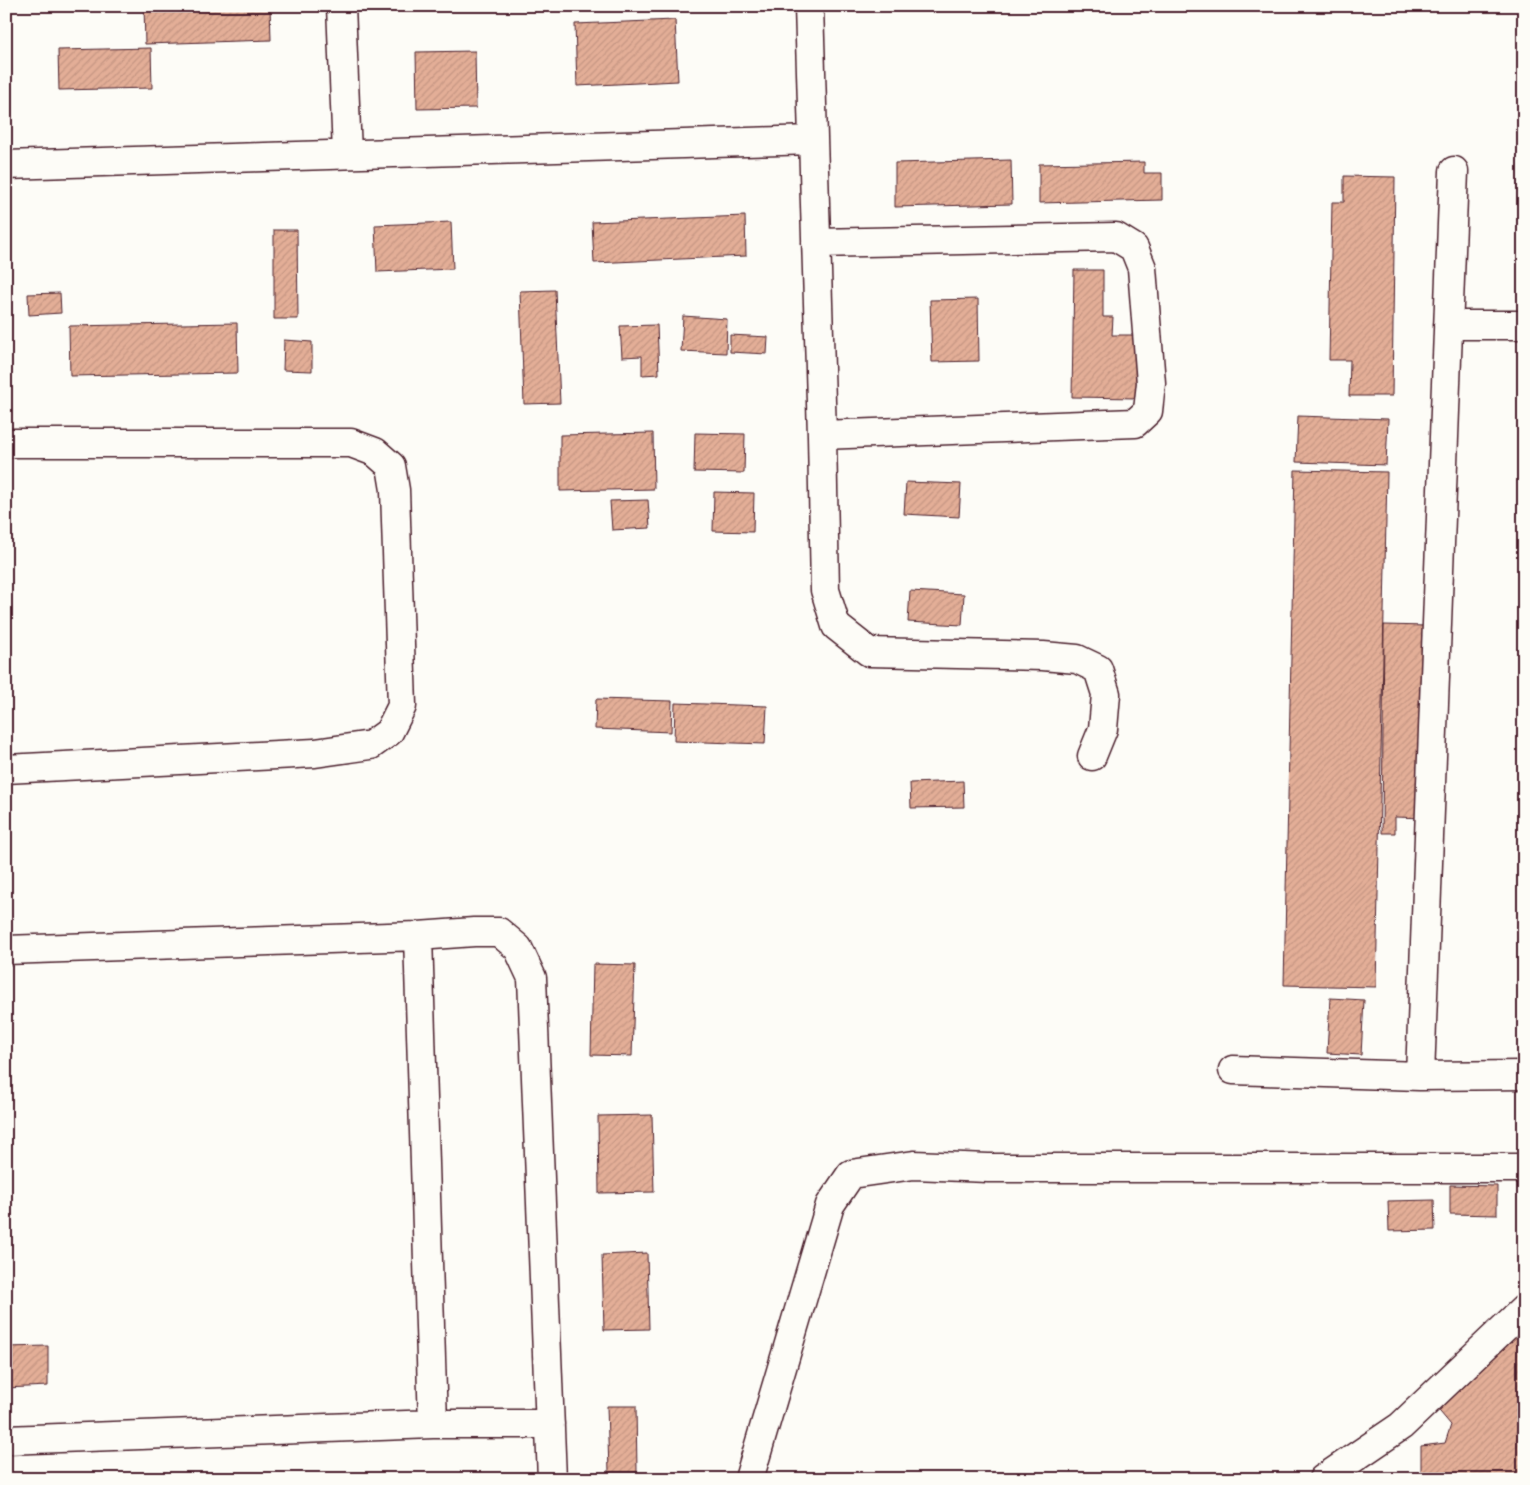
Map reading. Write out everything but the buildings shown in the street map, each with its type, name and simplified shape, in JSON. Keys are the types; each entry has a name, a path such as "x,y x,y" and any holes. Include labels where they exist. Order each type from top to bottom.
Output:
{"street":[{"path":"341,6 347,154"},
{"path":"809,6 825,590 836,626 869,652 1043,656 1077,659 1098,669 1106,694 1103,729 1092,756"},
{"path":"6,165 813,140"},
{"path":"1420,1076 1454,171"},
{"path":"816,243 1116,237 1134,248 1142,268 1151,383 1148,410 1135,423 822,435"},
{"path":"1448,325 1524,325"},
{"path":"6,444 351,443 375,452 391,466 395,490 402,706 389,732 371,745 315,753 6,769"},
{"path":"6,950 418,936 474,932 498,932 518,948 532,978 552,1479"},
{"path":"418,936 432,1424"},
{"path":"1233,1070 1420,1076 1524,1076"},
{"path":"749,1479 830,1205 851,1174 914,1165 988,1168 1524,1168"},
{"path":"1323,1479 1401,1426 1524,1309"},
{"path":"6,1440 432,1424 550,1424"}]}
